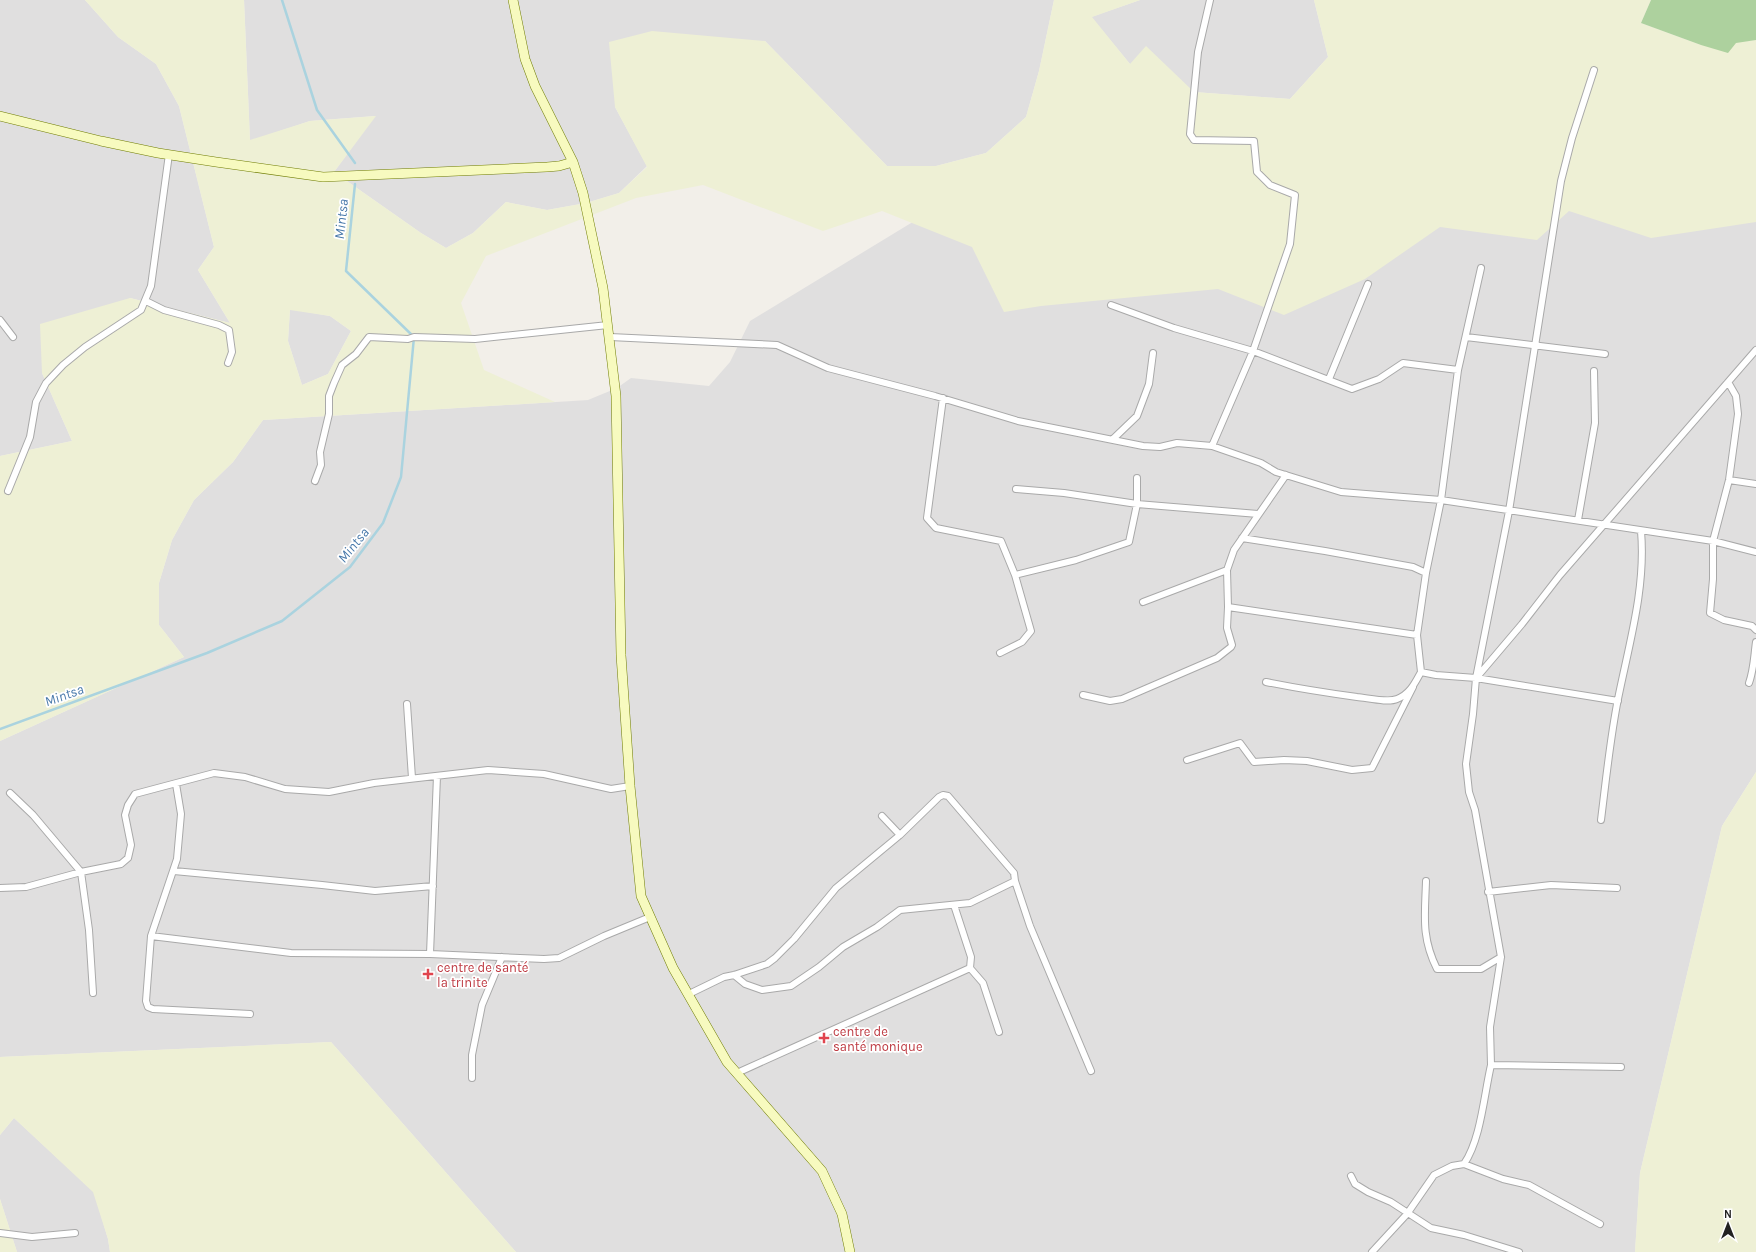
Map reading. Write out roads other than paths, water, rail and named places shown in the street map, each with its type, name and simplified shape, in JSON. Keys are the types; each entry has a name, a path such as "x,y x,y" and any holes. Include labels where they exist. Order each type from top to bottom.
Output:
{"main road":[{"path":"513,0 525,59 535,86 573,162 583,193 603,288 616,396 621,655 630,786 641,896 673,968 727,1062 822,1171 842,1214 850,1252"},
{"path":"0,116 101,141 169,154 323,177 547,167 559,166 573,162"}],"street":[{"path":"1210,0 1198,52 1190,134 1194,140 1254,141 1257,172 1270,185 1295,194 1290,244 1253,351 1212,446"},
{"path":"1464,1164 1471,1154 1484,1102 1491,1065 1490,1027 1501,956 1488,892 1475,810 1469,792 1466,764 1476,678 1509,511 1534,344 1561,181 1572,138 1594,70"},
{"path":"8,491 30,437 36,402 46,383 63,365 85,347 141,310 146,301 151,286 169,154"},
{"path":"1187,760 1240,743 1254,762 1284,760 1307,761 1352,770 1372,768 1421,672 1417,635 1426,573 1441,500 1458,370 1481,268"},
{"path":"1329,380 1368,284"},
{"path":"146,301 164,310 219,325 229,330 232,352 228,363"},
{"path":"1111,305 1174,328 1253,351 1352,389 1379,379 1403,363 1458,370"},
{"path":"0,320 13,337"},
{"path":"315,482 320,465 320,452 329,414 329,396 342,365 356,354 369,338 414,337 475,339 608,325"},
{"path":"1466,337 1534,344 1604,354"},
{"path":"610,338 777,345 828,368 943,398 1018,421 1149,446 1160,447 1177,443 1212,446 1261,463 1286,475 1341,492 1441,500 1713,541 1756,552"},
{"path":"1476,678 1522,624 1560,575 1756,350"},
{"path":"1113,439 1136,416 1149,384 1153,353"},
{"path":"1578,520 1595,423 1594,371"},
{"path":"1728,382 1736,396 1738,414 1729,480 1713,541 1713,579 1710,613 1724,620 1752,626 1756,630"},
{"path":"943,398 927,518 936,528 1001,541 1015,575 1031,631 1022,642 1000,653"},
{"path":"1083,695 1110,701 1122,699 1217,658 1231,647 1232,644 1227,628 1227,570 1234,550 1286,475"},
{"path":"1015,575 1076,560 1129,542 1137,504 1137,478"},
{"path":"1729,480 1756,484"},
{"path":"1016,489 1064,493 1137,504 1258,514"},
{"path":"1601,820 1618,701 1635,623 1643,552 1641,531"},
{"path":"1242,538 1413,567 1426,573"},
{"path":"1143,602 1227,570"},
{"path":"1228,608 1417,635"},
{"path":"1749,683 1754,668 1753,661 1756,642"},
{"path":"1421,672 1436,675 1476,678 1618,701"},
{"path":"1266,682 1377,700 1396,700 1412,687"},
{"path":"407,704 412,778"},
{"path":"0,888 26,887 80,872 121,864 128,858 131,845 126,815 128,805 135,794 214,773 245,777 285,789 329,792 374,782 488,770 544,774 611,789 630,786"},
{"path":"430,954 437,776"},
{"path":"176,784 181,814 177,859 151,936 146,1001 148,1007 153,1010 250,1014"},
{"path":"10,793 33,815 80,872 89,930 93,993"},
{"path":"689,994 724,977 767,964 775,958 836,888 900,835 939,797 948,796 1014,873 1015,881 1030,926 1091,1070"},
{"path":"882,816 900,835"},
{"path":"174,871 375,891 433,886"},
{"path":"734,975 745,984 762,990 791,986 819,967 843,947 877,927 900,910 970,903 1015,881"},
{"path":"1426,881 1425,934 1430,954 1437,968 1481,968 1501,956"},
{"path":"1488,892 1551,885 1617,888"},
{"path":"954,905 971,957 970,968 983,983 999,1032"},
{"path":"151,936 291,953 430,954 544,959 559,958 604,936 650,917"},
{"path":"472,1078 472,1055 482,1004 502,957"},
{"path":"737,1073 970,968"},
{"path":"1491,1065 1621,1067"},
{"path":"1372,1252 1407,1214 1434,1175 1452,1166 1464,1164 1503,1179 1529,1184 1600,1224"},
{"path":"1351,1176 1355,1184 1368,1192 1391,1202 1407,1214 1431,1228 1464,1235 1519,1252"},
{"path":"0,1233 32,1237 75,1233"}],"waterway":[{"name":"Mintsa","path":"282,0 317,110 355,163"},
{"name":"Mintsa","path":"0,729 207,653 282,621 350,567 383,523 401,477 414,337 346,271 355,184"}],"place":[{"name":"centre de santé la trinite","path":"428,974"},
{"name":"centre de santé monique","path":"824,1038"}]}
